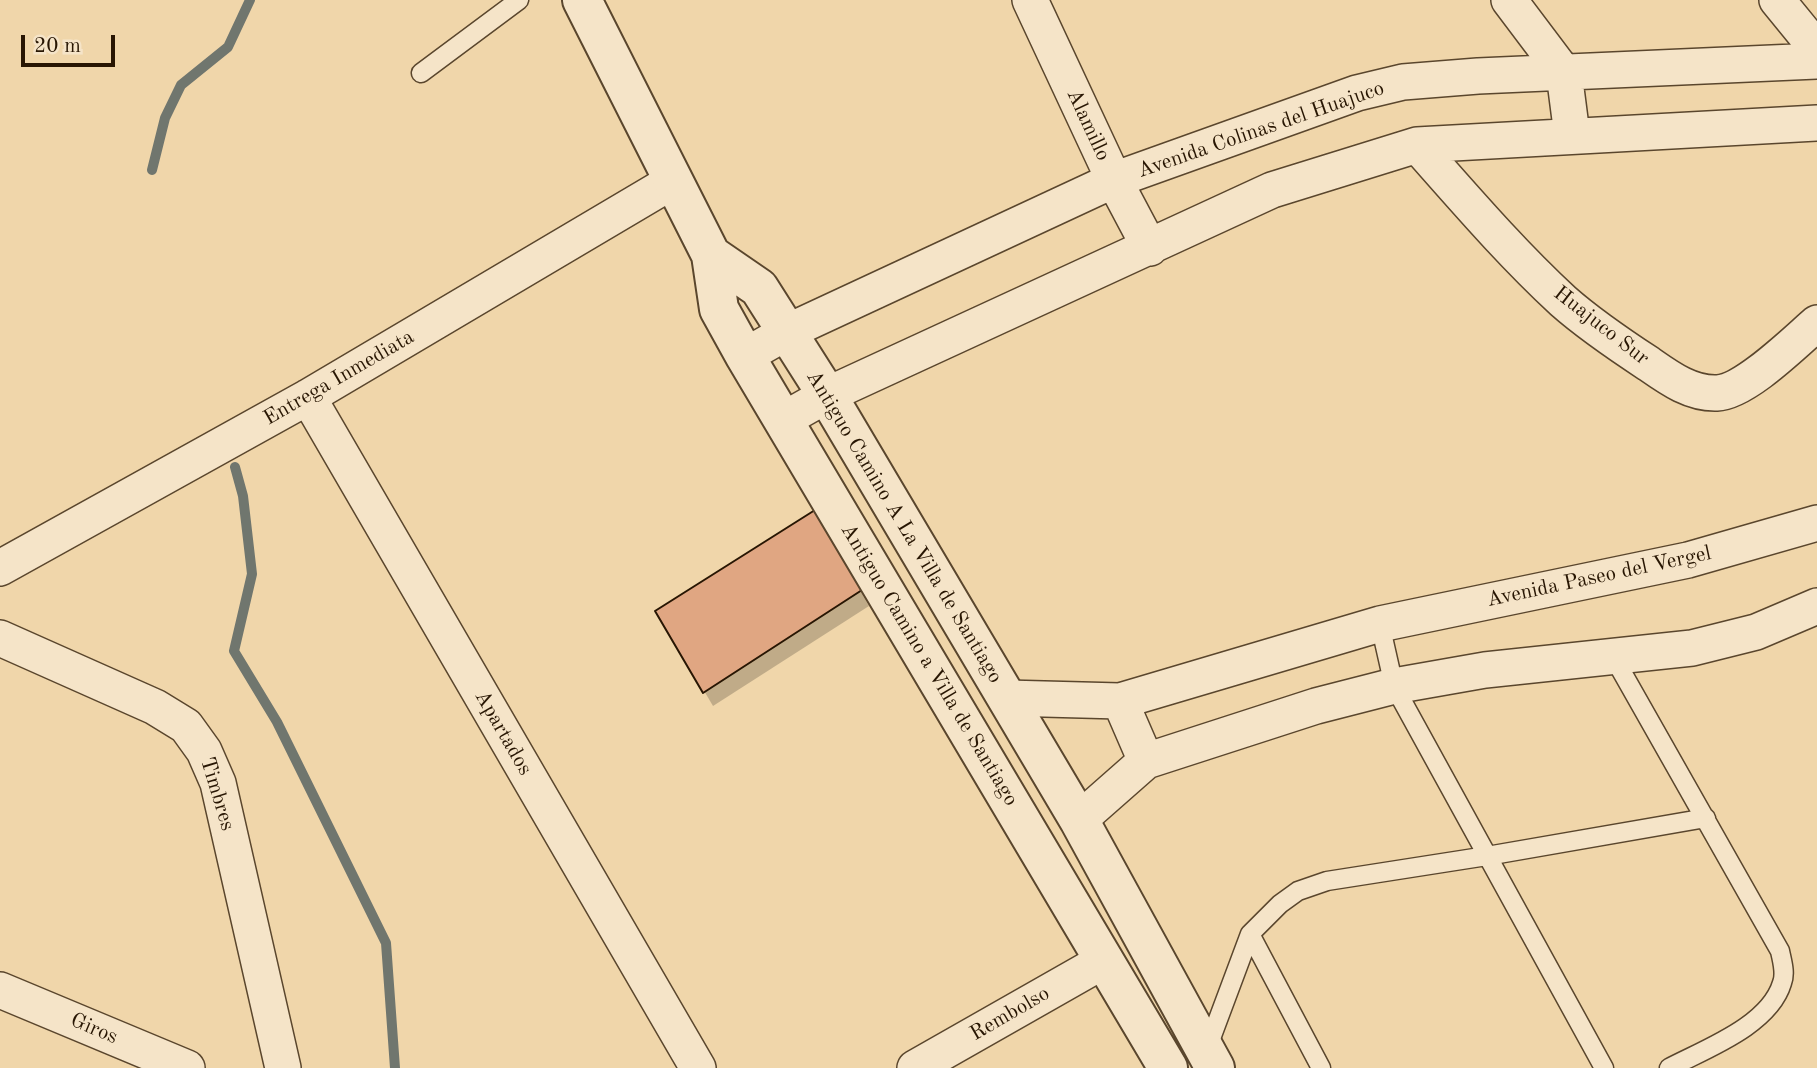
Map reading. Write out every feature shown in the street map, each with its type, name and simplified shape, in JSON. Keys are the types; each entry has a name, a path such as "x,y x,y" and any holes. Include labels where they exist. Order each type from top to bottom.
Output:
{"street":[{"name":"Antiguo Camino A La Villa de Santiago","path":"582,0 711,255 760,288 827,395 1079,820 1211,1060"},
{"name":"Alamillo","path":"1030,0 1114,180 1150,248"},
{"path":"1509,0 1564,73 1572,135"},
{"path":"1777,0 1817,49"},
{"name":"Avenida Colinas del Huajuco","path":"745,356 787,332 1114,180 1357,93 1403,82 1479,76 1817,61"},
{"path":"783,420 827,395 1272,190 1417,145 1817,123"},
{"name":"Huajuco Sur","path":"1417,145 1564,302 1627,350 1679,384 1718,393 1737,387 1766,367 1817,323"},
{"name":"Entrega Inmediata","path":"0,568 308,397 673,181"},
{"name":"Antiguo Camino a Villa de Santiago","path":"711,255 719,309 745,356 1168,1068"},
{"name":"Apartados","path":"308,397 698,1068"},
{"name":"Avenida Paseo del Vergel","path":"1006,698 1120,701 1380,624 1688,560 1817,523"},
{"path":"1079,820 1146,761 1260,722 1394,686 1485,670 1692,648 1756,632 1817,606"},
{"name":"Timbres","path":"0,638 155,707 186,726 204,751 218,783 283,1068"},
{"path":"1120,701 1146,761"},
{"name":"Rembolso","path":"915,1068 1105,960"},
{"name":"Giros","path":"0,990 187,1068"}],"lane":[{"path":"421,73 519,0"},
{"path":"1380,624 1394,686 1604,1068"},
{"path":"1614,658 1780,951 1784,969 1783,983 1773,1002 1754,1023 1669,1068"},
{"path":"1211,1060 1250,934 1280,904 1298,891 1327,881 1706,818"},
{"path":"1250,934 1321,1068"}],"building":[{"path":"815,510 862,590 703,693 655,611"}],"waterway":[{"path":"152,170 165,118 181,85 228,47 250,0"},
{"path":"235,467 243,496 252,574 234,651 277,722 386,943 395,1068"}]}
